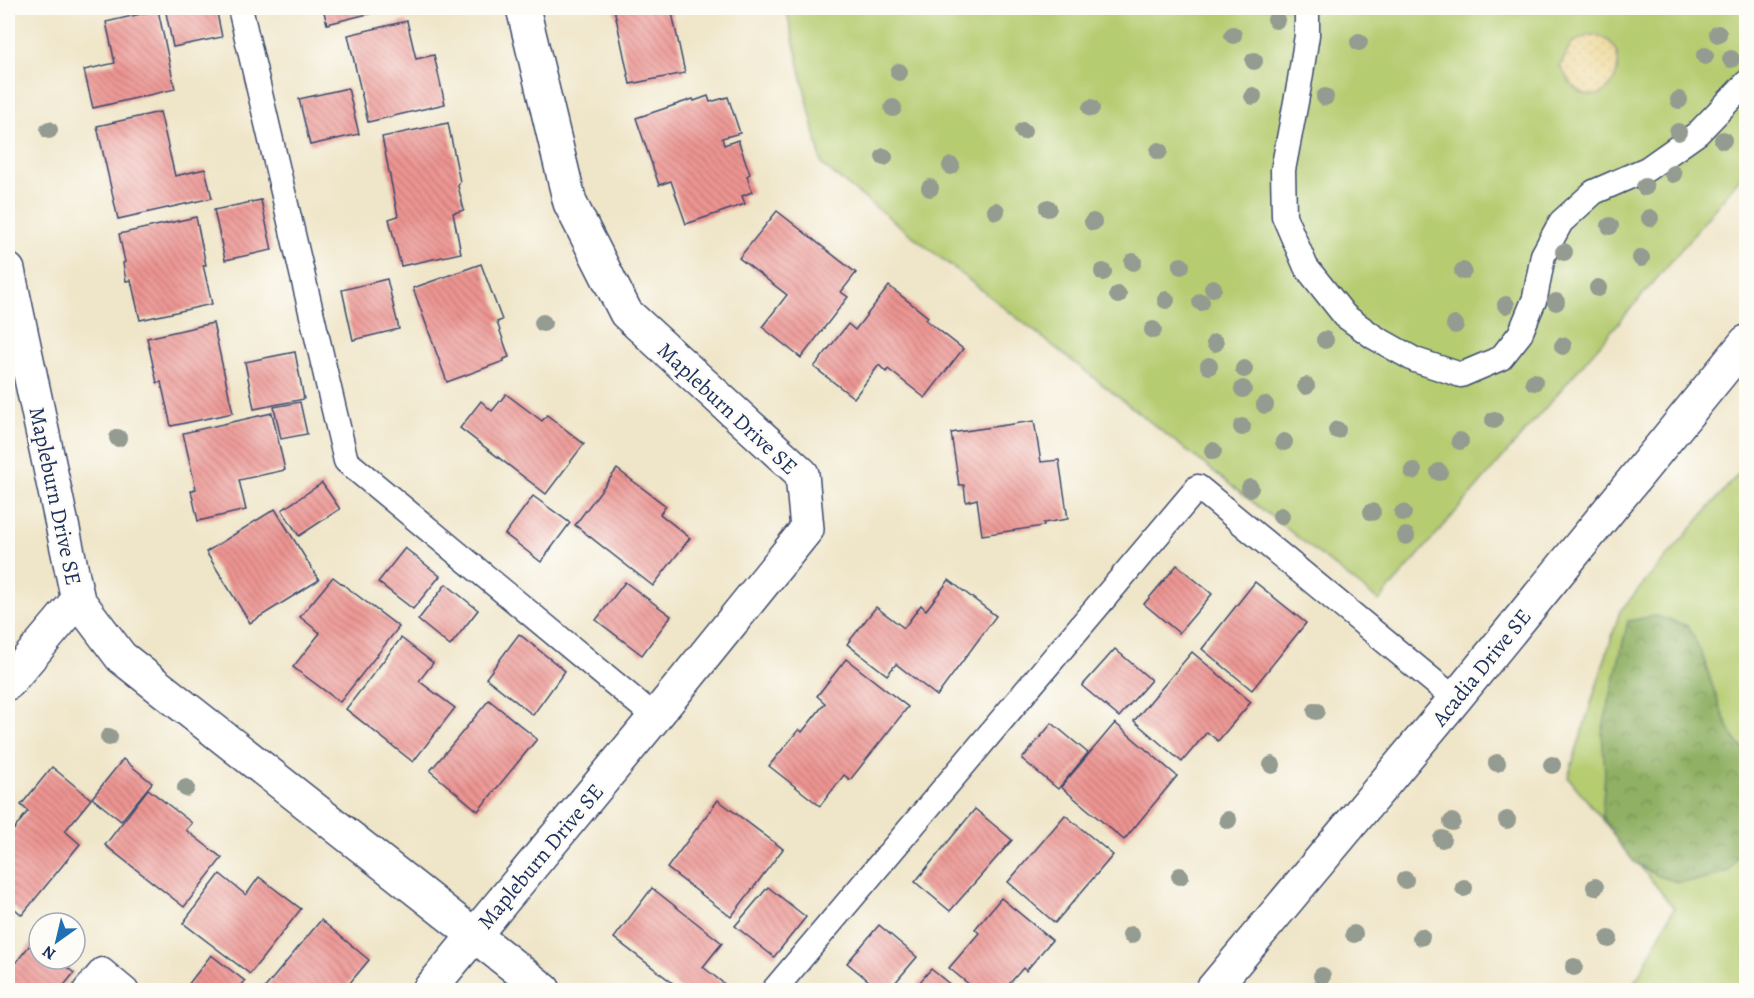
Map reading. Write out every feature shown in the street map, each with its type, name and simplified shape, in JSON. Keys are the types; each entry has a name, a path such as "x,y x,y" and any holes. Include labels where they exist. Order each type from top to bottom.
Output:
{"street":[{"name":"Mapleburn Drive SE","path":"473,937 807,529 802,474 626,313 570,203 523,8"},
{"name":"Mapleburn Drive SE","path":"8,270 78,600 120,657 473,937 544,990"},
{"name":"Acadia Drive SE","path":"1212,990 1455,699 1746,342"},
{"path":"8,683 78,600"},
{"path":"429,990 473,937"}],"lane":[{"path":"240,8 346,461 655,717"},
{"path":"1308,8 1307,35 1283,170 1284,216 1306,267 1345,316 1374,337 1415,360 1461,375 1501,358 1520,333 1535,298 1543,255 1562,222 1594,192 1647,169 1698,133 1746,83"},
{"path":"774,990 1198,487 1455,699"},
{"path":"85,990 102,970 126,990"}],"green space":[{"path":"786,8 1746,8 1746,171 1658,277 1379,601 822,165"},
{"path":"1746,465 1746,990 1631,990 1674,908 1568,777 1620,611"},
{"path":"1656,616 1688,626 1697,643 1726,723 1746,752 1746,833 1743,834 1741,850 1729,871 1701,880 1677,882 1656,875 1634,862 1602,816 1605,772 1602,732 1628,621"}],"sand":[{"path":"1588,35 1604,38 1614,47 1618,58 1617,71 1612,83 1604,92 1593,95 1581,92 1574,87 1560,66 1572,43"}],"building":[{"path":"165,8 216,8 222,37 173,47"},
{"path":"323,8 392,8 327,24"},
{"path":"614,8 671,8 685,73 630,84"},
{"path":"158,10 175,89 93,108 84,70 115,63 106,22"},
{"path":"407,21 416,59 434,55 445,104 368,122 348,35"},
{"path":"348,88 359,134 310,145 299,99"},
{"path":"708,96 710,102 728,97 740,133 722,138 724,145 738,140 750,174 747,176 752,192 742,196 745,204 686,224 671,181 659,185 636,118"},
{"path":"160,112 175,176 205,169 212,198 118,219 97,126"},
{"path":"448,123 464,210 453,213 461,253 401,266 389,219 398,216 382,137"},
{"path":"261,200 272,250 225,260 214,210"},
{"path":"777,211 856,273 841,292 848,297 801,358 762,327 787,295 739,258"},
{"path":"196,217 212,304 140,320 131,280 126,281 123,263 125,262 119,234"},
{"path":"481,264 502,320 497,322 509,357 504,361 447,382 413,288"},
{"path":"387,279 399,329 353,340 342,290"},
{"path":"889,286 928,317 926,320 963,349 925,398 888,369 886,372 879,365 854,398 814,367 848,324 855,330"},
{"path":"213,323 233,413 171,426 161,382 157,383 147,338"},
{"path":"295,352 304,399 254,409 245,362"},
{"path":"506,394 542,421 547,415 584,444 546,494 460,428 481,401 492,411"},
{"path":"300,402 307,434 281,439 274,407"},
{"path":"272,413 285,470 239,480 246,510 198,521 191,491 196,489 183,433"},
{"path":"1034,421 1041,462 1059,460 1068,519 1043,523 1044,526 982,535 977,499 966,502 964,485 959,485 951,433"},
{"path":"617,469 666,506 660,514 690,538 653,586 575,525"},
{"path":"322,483 340,509 299,536 282,510"},
{"path":"533,496 570,523 541,562 505,534"},
{"path":"275,509 319,580 250,623 206,552"},
{"path":"405,548 440,576 413,609 378,582"},
{"path":"1177,565 1212,594 1179,633 1144,604"},
{"path":"333,577 399,627 340,702 293,667 320,633 300,617"},
{"path":"949,580 996,616 937,696 896,664 887,675 847,644 876,607 904,628 921,605 926,610"},
{"path":"625,582 671,616 642,655 596,620"},
{"path":"1255,582 1306,623 1252,690 1202,649"},
{"path":"446,584 478,610 450,646 418,620"},
{"path":"519,634 565,671 533,715 486,678"},
{"path":"401,638 433,663 419,681 455,708 413,762 346,709"},
{"path":"1115,649 1151,680 1119,717 1082,686"},
{"path":"1192,652 1251,702 1218,741 1207,732 1182,762 1134,721"},
{"path":"846,659 908,707 850,780 844,775 820,806 769,766 799,729 802,732 825,703 817,696"},
{"path":"489,700 537,739 478,811 430,771"},
{"path":"1052,723 1088,753 1058,789 1022,759"},
{"path":"1115,723 1177,776 1124,840 1061,787"},
{"path":"123,759 152,783 121,821 92,798"},
{"path":"52,767 91,799 65,831 80,844 22,915 8,903 8,837 28,811 21,805"},
{"path":"148,789 192,823 186,830 222,858 184,907 105,845"},
{"path":"718,800 783,849 731,917 667,868"},
{"path":"975,809 1012,840 950,911 915,882"},
{"path":"1065,815 1113,855 1055,923 1008,882"},
{"path":"220,874 246,895 259,877 301,909 250,974 183,923"},
{"path":"768,887 806,917 774,957 735,926"},
{"path":"652,888 722,943 703,967 732,990 682,990 614,938"},
{"path":"1001,898 1052,940 1026,971 1023,968 1004,990 976,990 949,968 979,933 975,929"},
{"path":"321,920 369,960 344,990 263,990"},
{"path":"879,925 917,957 889,990 880,990 847,963"},
{"path":"27,949 27,971 72,971 74,973 60,990 11,990 8,988 8,972"},
{"path":"211,955 245,981 238,990 184,990"},
{"path":"931,969 957,990 913,990"}]}
